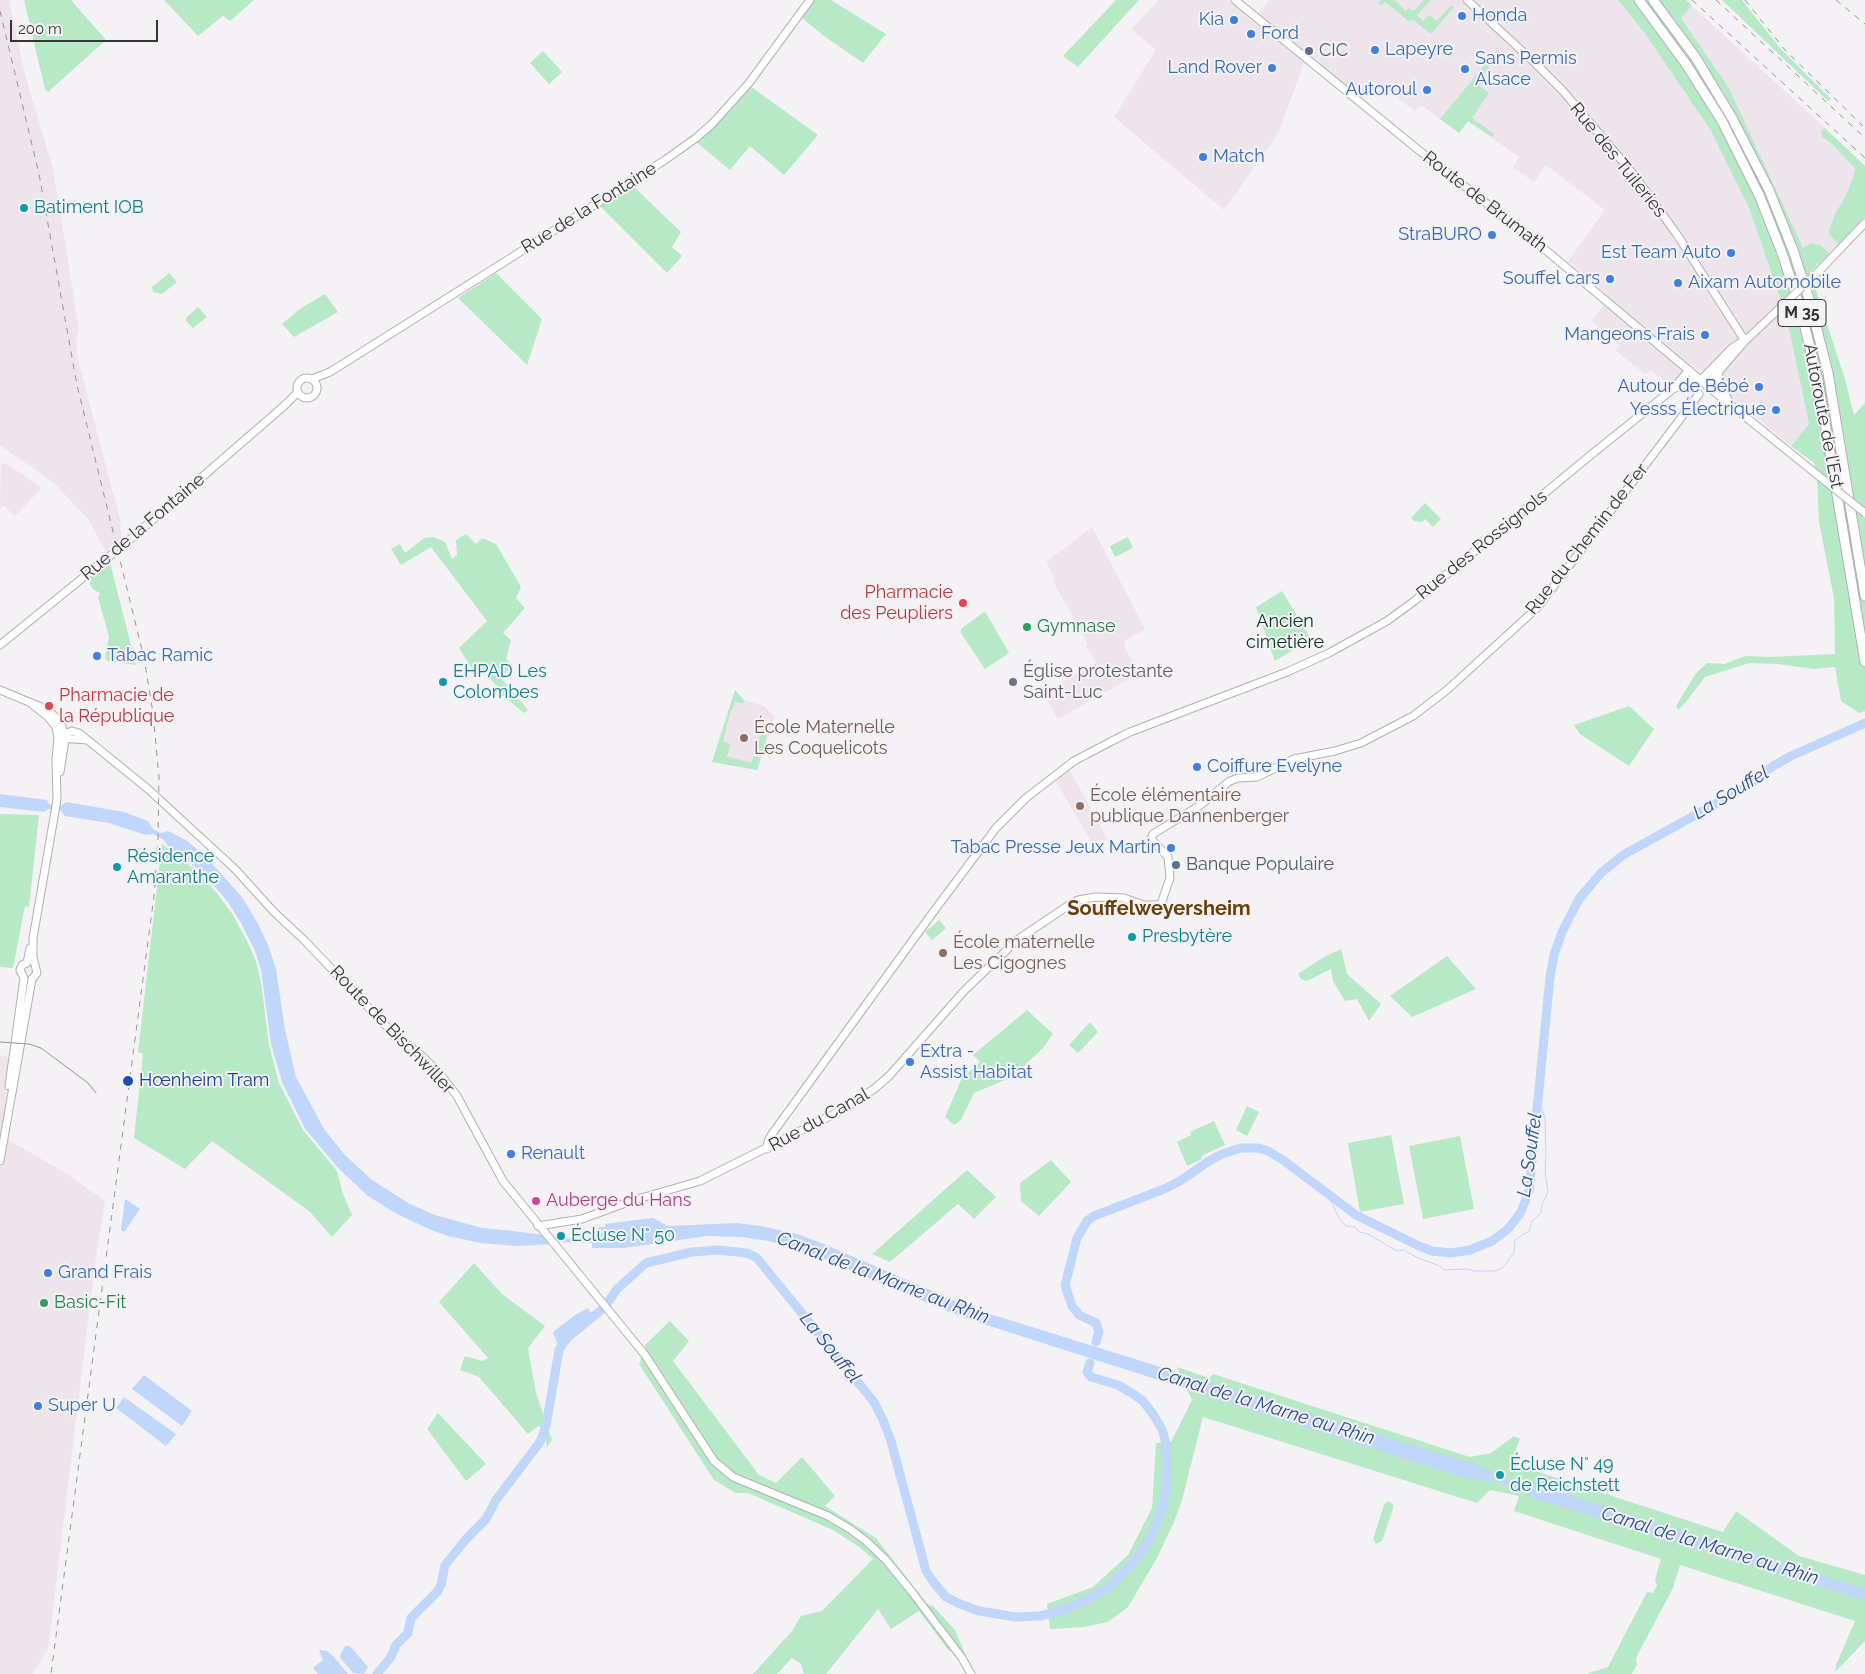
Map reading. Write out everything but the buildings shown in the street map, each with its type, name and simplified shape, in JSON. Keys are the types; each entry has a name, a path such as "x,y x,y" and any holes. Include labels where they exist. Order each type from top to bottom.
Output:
{"highway":[{"name":"Autoroute de l’Est","path":"1639,0 1686,64 1722,121 1760,197 1782,252 1801,311 1818,381 1865,662"},
{"name":"Autoroute de l’Est","path":"1653,0 1696,58 1732,118 1768,190 1793,250 1810,302 1828,373 1865,596"}],"street":[{"name":"Rue de la Fontaine","path":"314,382 665,160 696,138 712,124 750,83 810,0"},
{"name":"Route de Brumath","path":"1235,0 1416,148 1542,247 1732,406 1865,513"},
{"name":"Rue des Tuileries","path":"1467,0 1560,88 1634,175 1678,236 1745,341"},
{"path":"1701,380 1718,372 1745,341 1865,223"},
{"path":"1701,380 1732,348 1745,341"},
{"name":"Rue des Rossignols","path":"767,1149 768,1141 772,1134 996,828 1026,798 1081,757 1130,732 1276,677 1329,653 1400,612 1673,389 1689,370"},
{"name":"Route de Brumath","path":"1718,372 1719,381 1732,406"},
{"path":"308,378 314,382 317,389 313,395 305,398 300,394 297,387 300,380 308,378"},
{"name":"Rue des Rossignols","path":"1673,389 1701,380"},
{"name":"Rue de la Fontaine","path":"0,645 127,542 300,394"},
{"name":"Rue du Chemin de Fer","path":"1161,904 1170,878 1168,857 1151,839 1153,834 1199,806 1230,781 1268,773 1294,758 1351,747 1372,739 1413,716 1447,690 1538,606 1699,394"},
{"path":"0,690 33,706 51,721 62,737 56,767 57,798 54,818 33,938 30,943 30,963 37,971 36,976 28,978"},
{"name":"Route de Bischwiller","path":"62,737 87,740 148,789 198,833 390,1030 423,1057 444,1078 460,1101 503,1181 651,1363 717,1465 738,1479 828,1516 860,1536 894,1570 950,1642"},
{"name":"Rue du Canal","path":"538,1226 582,1219 631,1201 700,1181 842,1110 874,1089 889,1076 986,969 1024,934 1078,900 1096,897 1124,898 1143,905 1156,906 1161,904"},
{"path":"28,978 20,970 22,965 30,963"},
{"path":"0,1161 28,978"},
{"path":"950,1642 966,1674"},
{"path":"950,1642 971,1674"}],"shaded area":[{"path":"0,0 9,0 25,75 53,169 79,329 76,344 79,364 120,519 122,539 106,552 88,519 54,483 0,445"},
{"path":"1159,0 1227,0 1253,19 1269,0 1618,0 1646,35 1711,131 1749,208 1786,315 1809,424 1791,446 1691,363 1670,386 1651,370 1646,375 1616,351 1619,344 1591,321 1610,298 1568,261 1605,210 1546,165 1534,182 1513,167 1519,157 1468,121 1459,133 1421,105 1415,111 1375,82 1360,99 1305,61 1278,134 1224,210 1114,117 1156,50 1131,29"},
{"path":"1692,6 1825,128 1821,131 1822,137 1830,142 1855,168 1845,197 1835,214 1828,233 1839,245 1830,254 1822,246 1803,249 1729,88 1681,18"},
{"path":"1,464 7,464 42,488 15,516 3,505 0,509"},
{"path":"1092,527 1145,629 1123,642 1139,673 1058,719 1043,693 1096,663 1086,646 1088,644 1053,581 1055,579 1046,562"},
{"name":"École Maternelle Les Coquelicots","path":"735,690 744,700 764,706 775,717 757,770 712,762"},
{"name":"École élémentaire publique Dannenberger","path":"1069,769 1108,840 1091,841 1055,780"},
{"path":"0,1056 10,1057 2,1136 70,1176 105,1201 95,1263 48,1650 32,1674 0,1674"}],"green space":[{"path":"24,0 71,0 106,40 48,92 45,89"},
{"path":"164,0 254,0 230,21 223,16 198,36"},
{"path":"813,0 831,0 886,34 863,63 824,36 801,17"},
{"path":"1116,0 1139,0 1078,67 1063,56"},
{"path":"1380,0 1395,0 1406,11 1409,8 1414,11 1424,0 1431,0 1417,15 1423,21 1429,15 1437,21 1451,5 1454,7 1431,34 1412,19 1410,22 1385,2 1381,6"},
{"path":"1618,0 1686,0 1692,6 1681,18 1729,88 1803,248 1811,243 1822,246 1830,254 1810,272 1845,379 1854,415 1865,403 1865,711 1859,713 1841,701 1835,667 1814,669 1778,664 1749,663 1705,677 1678,710 1676,706 1696,673 1707,663 1725,664 1745,656 1770,657 1835,654 1834,598 1819,522 1817,478 1814,463 1791,446 1809,424 1786,315 1749,208 1711,131 1646,35"},
{"path":"1722,0 1742,0 1780,48 1831,99 1828,101"},
{"path":"1497,50 1499,52 1477,84 1489,93 1472,118 1494,134 1492,137 1468,121 1459,133 1440,119"},
{"path":"543,51 562,72 549,84 530,63"},
{"path":"750,86 818,135 784,175 750,146 730,170 695,141"},
{"path":"1825,128 1865,166 1865,217 1839,245 1828,233 1835,214 1845,197 1855,168 1830,142 1822,137 1821,131"},
{"path":"633,186 681,232 672,247 682,256 667,273 599,205"},
{"path":"169,273 177,282 162,294 153,292 152,287"},
{"path":"496,273 542,319 527,365 458,298"},
{"path":"325,294 338,312 294,337 282,324 301,308"},
{"path":"198,307 207,317 193,328 186,321 186,318"},
{"path":"1425,503 1441,519 1433,527 1425,519 1422,522 1414,521 1411,518"},
{"path":"466,534 476,544 482,538 496,544 521,587 516,598 525,608 503,633 511,640 506,659 513,666 500,677 528,710 524,713 502,695 497,686 481,670 474,672 459,648 487,621 431,547 401,565 391,549 400,544 405,553 424,538 433,537 445,542 452,559 457,555 456,540"},
{"path":"1128,537 1133,548 1115,557 1110,546"},
{"path":"110,563 136,665 108,661 105,658 109,637 98,597 100,593 90,585 90,579"},
{"name":"Ancien cimetière","path":"1282,591 1311,639 1275,661 1256,607"},
{"path":"984,612 1009,653 985,669 961,633 961,629"},
{"path":"735,690 744,700 743,704 735,702 729,717 723,741 730,744 726,756 751,763 754,756 761,758 757,770 712,762"},
{"path":"1629,706 1654,729 1629,766 1580,734 1574,725"},
{"path":"763,728 768,730 762,756 755,754"},
{"path":"0,814 39,815 29,907 25,906 13,968 0,967"},
{"path":"162,844 193,868 217,893 233,915 256,961 261,982 269,1045 279,1083 303,1130 337,1171 343,1194 352,1215 332,1237 309,1211 212,1141 185,1169 134,1138 143,1054 138,1052"},
{"path":"939,920 946,928 932,940 925,932"},
{"path":"1341,949 1347,974 1381,1004 1369,1021 1357,999 1345,1001 1333,981 1331,969 1307,981 1301,979 1298,974 1324,957"},
{"path":"1447,956 1476,989 1412,1017 1390,996"},
{"path":"1027,1010 1053,1034 1043,1048 1012,1077 974,1093 961,1120 954,1125 945,1117 962,1078 980,1062 973,1055"},
{"path":"1090,1022 1098,1032 1078,1053 1069,1045"},
{"path":"1247,1106 1259,1112 1247,1136 1236,1130"},
{"path":"1214,1121 1225,1145 1201,1156 1202,1159 1187,1166 1177,1142 1191,1135 1190,1132"},
{"path":"1391,1135 1404,1204 1360,1212 1348,1143"},
{"path":"1460,1136 1474,1209 1423,1219 1409,1146"},
{"path":"1051,1160 1071,1182 1039,1216 1021,1201 1020,1183"},
{"path":"967,1170 996,1197 974,1219 958,1204 890,1262 872,1254"},
{"path":"474,1263 502,1294 545,1326 528,1348 536,1393 552,1440 547,1447 544,1428 538,1426 528,1434 479,1377 460,1370 465,1356 482,1361 488,1358 439,1302"},
{"path":"670,1321 689,1341 673,1361 759,1475 776,1483 802,1457 835,1496 825,1506 876,1538 927,1604 933,1606 955,1630 966,1656 949,1651 919,1611 891,1629 878,1609 826,1674 804,1674 801,1664 792,1658 777,1674 753,1674 792,1631 801,1616 822,1611 873,1559 833,1530 748,1493 736,1493 714,1480 639,1364 646,1344"},
{"path":"1177,1367 1209,1378 1213,1374 1470,1457 1491,1453 1514,1436 1520,1439 1510,1466 1532,1470 1723,1532 1736,1511 1799,1556 1865,1575 1865,1641 1835,1672 1836,1665 1855,1621 1680,1565 1673,1588 1638,1654 1637,1665 1632,1674 1586,1674 1608,1667 1647,1592 1653,1593 1657,1585 1655,1580 1661,1559 1514,1511 1519,1496 1490,1490 1477,1503 1203,1417 1181,1504 1157,1558 1128,1607 1108,1622 1084,1627 1050,1629 1047,1604 1093,1587 1128,1555 1152,1508 1156,1443 1171,1442 1192,1400"},
{"path":"438,1413 486,1464 466,1481 427,1429"},
{"path":"1388,1501 1393,1504 1393,1509 1382,1541 1376,1544 1373,1539 1384,1505"}],"water":[{"name":"Canal de la Marne au Rhin","path":"0,794 47,800 51,805 61,806 66,802 124,812 148,821 153,829 161,833 168,831 186,840 206,857 242,897 268,945 276,969 285,1030 296,1077 324,1129 344,1154 372,1180 410,1204 435,1215 482,1228 552,1236 553,1238 592,1239 593,1235 605,1231 598,1230 599,1227 605,1227 605,1224 653,1218 668,1226 737,1223 797,1234 974,1309 1479,1466 1492,1473 1492,1475 1529,1487 1530,1484 1539,1486 1865,1589 1865,1600 1534,1498 1527,1495 1527,1491 1490,1479 1489,1482 1459,1476 974,1321 810,1253 769,1241 741,1237 707,1236 624,1248 592,1248 592,1243 557,1242 554,1244 518,1246 481,1243 448,1236 429,1229 395,1213 368,1196 340,1170 305,1129 282,1082 271,1044 261,970 255,951 228,902 204,874 168,846 163,839 153,834 146,835 109,823 65,816 58,810 49,809 44,812 0,807"},
{"path":"125,1199 140,1209 124,1232 121,1230"},
{"path":"588,1308 591,1313 565,1335 558,1345 553,1332 575,1315"},
{"path":"144,1375 192,1411 182,1426 132,1389"},
{"path":"124,1397 176,1434 166,1446 116,1408"},
{"path":"345,1646 350,1646 368,1667 364,1674 353,1673 342,1660 340,1657"},
{"path":"319,1650 327,1651 348,1674 318,1674 313,1668 323,1660"}],"waterway":[{"name":"La Souffel","path":"1096,1342 1099,1332 1096,1323 1079,1315 1072,1306 1065,1285 1077,1238 1087,1221 1094,1216 1164,1189 1222,1154 1241,1148 1258,1148 1268,1151 1283,1160 1356,1215 1432,1251 1451,1253 1470,1250 1492,1241 1508,1229 1521,1212 1529,1191 1550,977 1554,955 1562,932 1579,899 1601,873 1623,855 1748,786 1773,766 1791,756 1865,723"},
{"path":"1328,1194 1339,1218 1346,1226 1355,1227 1359,1232 1368,1234 1397,1251 1404,1250 1445,1270 1495,1271 1504,1267 1514,1252 1515,1240 1529,1231 1532,1221 1541,1213 1542,1205 1548,1192 1545,1172 1545,1118 1538,1096"},
{"name":"La Souffel","path":"377,1674 391,1657 396,1645 408,1633 411,1618 438,1591 445,1565 467,1538 486,1519 496,1500 540,1442 546,1426 559,1350 562,1345 568,1337 605,1307 617,1289 646,1263 692,1252 718,1250 747,1253 757,1258 874,1402 891,1441 926,1571 946,1597 979,1611 1016,1617 1040,1616 1061,1611 1083,1602 1108,1588 1128,1568 1148,1543 1161,1513 1166,1491 1166,1444 1162,1429 1142,1400 1118,1385 1091,1377 1087,1372 1090,1363"}],"tram line":[{"path":"0,1042 29,1044 41,1048 88,1083 96,1093"}],"railway":[{"path":"1692,0 1865,158"},
{"path":"1716,0 1865,138"},
{"path":"1745,0 1785,50 1863,126"},
{"path":"1836,0 1865,24"},
{"path":"0,11 39,174 77,385 144,658 153,713 159,777 158,839 154,896 51,1674"}],"place":[{"name":"Honda","path":"1462,16"},
{"name":"Kia","path":"1234,20"},
{"name":"Ford","path":"1251,34"},
{"name":"Lapeyre","path":"1375,50"},
{"name":"CIC","path":"1309,51"},
{"name":"Land Rover","path":"1272,68"},
{"name":"Sans Permis Alsace","path":"1465,69"},
{"name":"Autoroul","path":"1427,90"},
{"name":"Match","path":"1203,157"},
{"name":"Batiment IOB","path":"24,208"},
{"name":"StraBURO","path":"1492,235"},
{"name":"Est Team Auto","path":"1731,253"},
{"name":"Souffel cars","path":"1610,279"},
{"name":"Aixam Automobile","path":"1678,283"},
{"name":"Mangeons Frais","path":"1705,335"},
{"name":"Autour de Bébé","path":"1759,387"},
{"name":"Yesss Électrique","path":"1776,410"},
{"name":"Pharmacie des Peupliers","path":"963,603"},
{"name":"Gymnase","path":"1027,627"},
{"name":"Tabac Ramic","path":"97,656"},
{"name":"EHPAD Les Colombes","path":"443,682"},
{"name":"Église protestante Saint-Luc","path":"1013,682"},
{"name":"Pharmacie de la République","path":"49,706"},
{"name":"École Maternelle Les Coquelicots","path":"744,738"},
{"name":"Coiffure Evelyne","path":"1197,767"},
{"name":"École élémentaire publique Dannenberger","path":"1080,806"},
{"name":"Tabac Presse Jeux Martin","path":"1171,848"},
{"name":"Banque Populaire","path":"1176,865"},
{"name":"Résidence Amaranthe","path":"117,867"},
{"name":"Presbytère","path":"1132,937"},
{"name":"École maternelle Les Cigognes","path":"943,953"},
{"name":"Extra - Assist Habitat","path":"910,1062"},
{"name":"Hœnheim Tram","path":"128,1081"},
{"name":"Renault","path":"511,1154"},
{"name":"Auberge du Hans","path":"536,1201"},
{"name":"Écluse N° 50","path":"561,1236"},
{"name":"Grand Frais","path":"48,1273"},
{"name":"Basic-Fit","path":"44,1303"},
{"name":"Super U","path":"38,1406"},
{"name":"Écluse N° 49 de Reichstett","path":"1500,1475"}],"district":[{"name":"Souffelweyersheim","path":"1159,909"}]}
